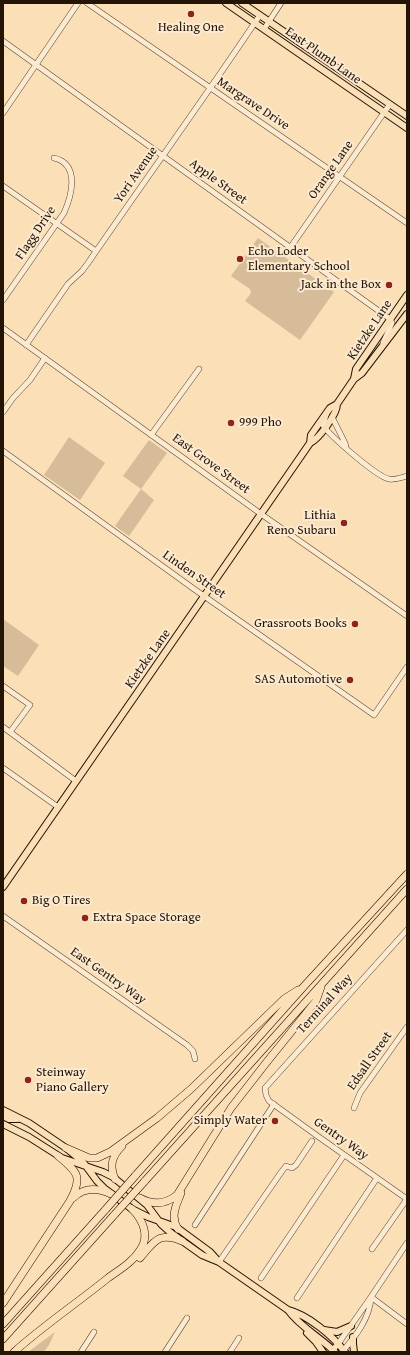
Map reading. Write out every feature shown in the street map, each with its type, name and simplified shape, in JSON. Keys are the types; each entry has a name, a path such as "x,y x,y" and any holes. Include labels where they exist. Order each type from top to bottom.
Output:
{"highway":[{"path":"3,1324 306,984 407,874"},
{"path":"3,1339 407,889"},
{"path":"140,1198 152,1203 168,1202 177,1196 231,1108 316,1001 322,983"},
{"path":"66,1148 84,1156 97,1158 110,1152 157,1118 191,1089 284,999 306,984"},
{"path":"116,1179 112,1171 113,1159 119,1149 135,1133"},
{"path":"3,1302 70,1202 77,1188 77,1176 72,1168 58,1156"},
{"path":"178,1229 174,1221 174,1212 184,1186"},
{"path":"70,1202 79,1193 88,1189 99,1189 111,1194"},
{"path":"14,1352 117,1271 140,1250 144,1239 144,1226 140,1218 132,1209"},
{"path":"117,1271 137,1260 151,1244 159,1238 171,1237 182,1241"}],"main road":[{"name":"East Plumb Lane","path":"226,3 406,127"},
{"name":"East Plumb Lane","path":"242,3 407,116"},
{"name":"Kietzke Lane","path":"354,379 356,369 407,294"},
{"name":"Kietzke Lane","path":"310,443 311,435 330,408 336,404 354,379 362,373 407,314"},
{"name":"Kietzke Lane","path":"3,887 310,443 317,439 325,428 335,413 336,404"},
{"path":"3,1110 22,1119 66,1148 79,1158 97,1181 111,1194 132,1209 143,1215 172,1225 178,1229 210,1252 219,1262 288,1310 299,1314 320,1328 338,1344 343,1351"},
{"path":"3,1116 10,1119 22,1119"},
{"path":"3,1124 29,1136 67,1161 102,1172 116,1179 140,1198 151,1209 165,1228 207,1258 219,1262"},
{"path":"288,1310 323,1352"},
{"path":"295,1320 333,1351"},
{"path":"320,1328 337,1332 351,1326"},
{"path":"354,1337 354,1352"}],"street":[{"path":"3,113 78,3"},
{"name":"Margrave Drive","path":"87,3 407,223"},
{"path":"264,29 281,3"},
{"name":"Yori Avenue","path":"26,345 65,289 82,271 162,155 211,88 260,15"},
{"name":"Apple Street","path":"3,41 390,319"},
{"name":"Orange Lane","path":"290,248 390,104"},
{"name":"Flagg Drive","path":"3,300 57,223 67,206 72,175 67,165 63,161 54,158"},
{"path":"3,186 96,251"},
{"path":"378,352 392,323 390,319"},
{"name":"East Grove Street","path":"3,328 261,514 407,616"},
{"path":"3,412 13,398 30,380 45,358"},
{"path":"152,435 199,369"},
{"path":"327,413 323,424 341,445 346,447 363,462 387,479 396,479 407,476"},
{"path":"332,417 346,443 346,447"},
{"name":"Linden Street","path":"3,451 204,596 374,715 407,667"},
{"path":"3,686 30,705 10,732"},
{"path":"3,727 76,781"},
{"path":"3,768 58,807"},
{"name":"East Gentry Way","path":"3,916 187,1045 193,1052 195,1059"},
{"name":"Terminal Way","path":"266,1095 265,1088 268,1084 407,930"},
{"name":"Edsall Street","path":"354,1108 360,1093 407,1027"},
{"name":"Gentry Way","path":"266,1095 267,1099 344,1156 407,1199"},
{"path":"195,1225 274,1104"},
{"path":"219,1262 282,1171 286,1166 292,1168 296,1165 312,1141"},
{"path":"261,1278 344,1156"},
{"path":"297,1298 377,1178"},
{"path":"372,1249 407,1199"},
{"path":"333,1351 406,1246"},
{"path":"371,1297 407,1324"},
{"path":"343,1351 354,1337 370,1307 371,1297"},
{"path":"165,1352 187,1318"},
{"path":"81,1352 94,1332"},
{"path":"230,1352 239,1338"}],"shaded area":[{"path":"258,238 334,292 300,340 245,301 251,293 250,289 231,276"},
{"path":"69,437 105,463 80,500 44,475"},
{"path":"149,440 167,453 141,489 123,476"},
{"path":"141,489 154,500 129,536 115,526"},
{"path":"3,619 39,645 18,676 3,666"},
{"path":"55,1332 44,1352 28,1352"}],"place":[{"name":"Healing One","path":"191,14"},
{"name":"Echo Loder Elementary School","path":"240,259"},
{"name":"Jack in the Box","path":"389,285"},
{"name":"999 Pho","path":"231,423"},
{"name":"Lithia Reno Subaru","path":"344,523"},
{"name":"Grassroots Books","path":"355,624"},
{"name":"SAS Automotive","path":"350,680"},
{"name":"Big O Tires","path":"24,901"},
{"name":"Extra Space Storage","path":"85,918"},
{"name":"Steinway Piano Gallery","path":"28,1080"},
{"name":"Simply Water","path":"275,1121"}]}
